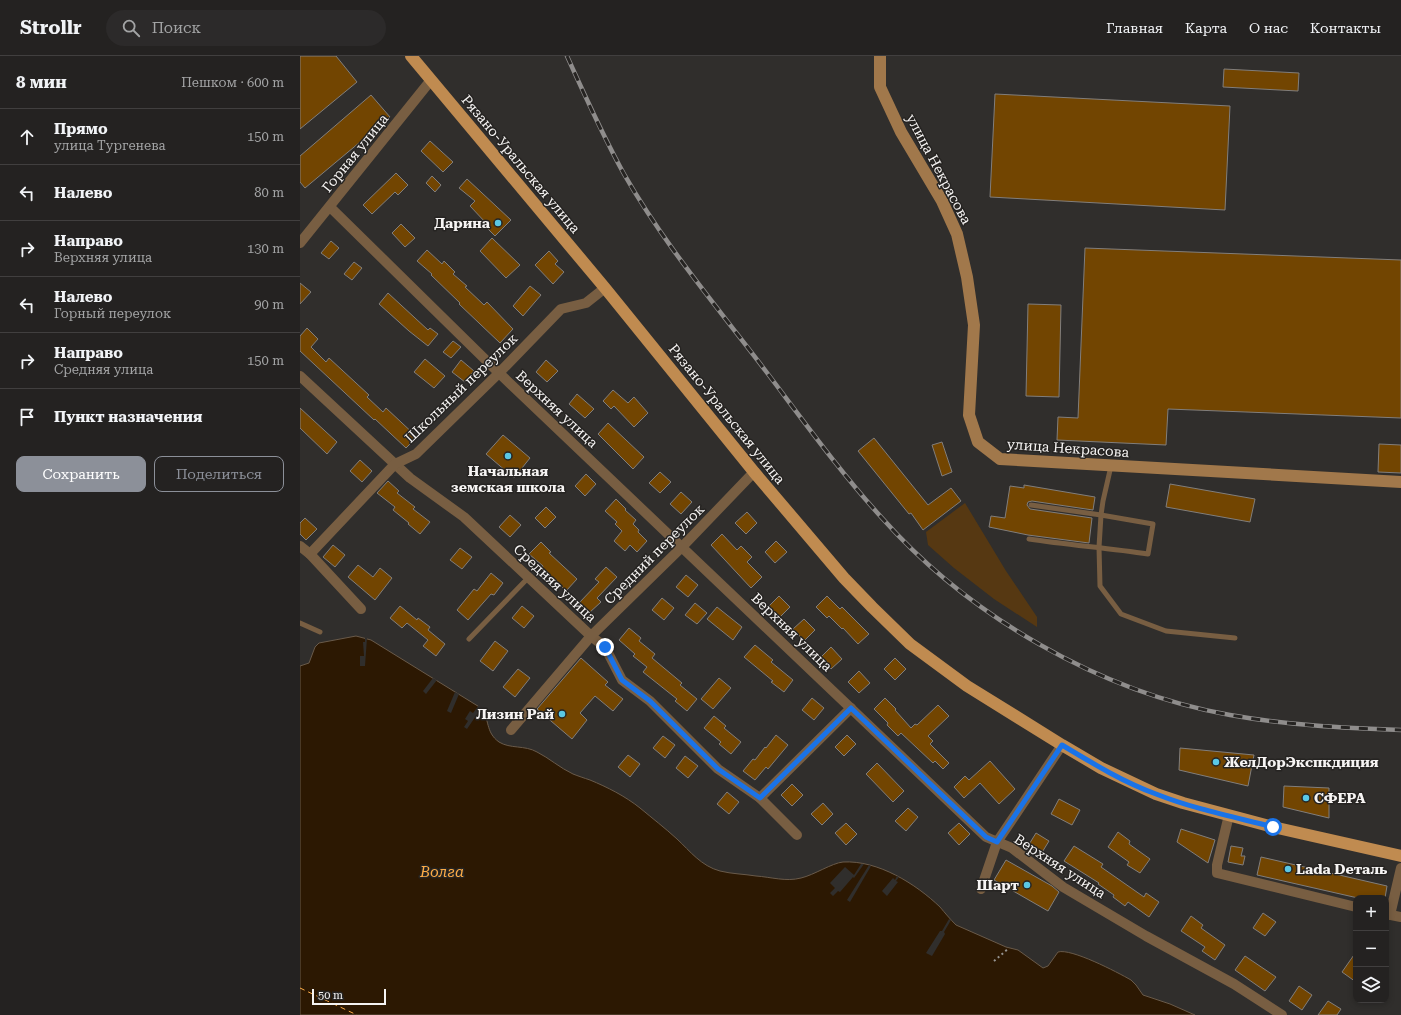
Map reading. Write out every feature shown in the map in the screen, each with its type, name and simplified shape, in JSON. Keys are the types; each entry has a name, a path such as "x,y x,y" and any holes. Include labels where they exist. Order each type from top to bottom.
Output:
{"main road":[{"name":"Рязано-Уральская улица","path":"411,56 605,288 754,472 844,578 910,644 967,686 1062,745 1101,768 1156,794 1273,827 1401,856"}],"street":[{"name":"улица Некрасова","path":"880,56 880,86 901,132 942,201 957,234 967,277 974,325 969,415 978,442 1000,459 1401,482"},
{"name":"Горная улица","path":"300,243 431,80"},
{"name":"Верхняя улица","path":"330,207 498,373 986,837 1012,848 1063,887 1146,936 1234,984 1282,1015"},
{"name":"Школьный переулок","path":"310,554 395,464 416,454 561,309 586,303 605,288"},
{"name":"Средняя улица","path":"300,376 410,478 464,517 528,578 605,647 622,680 650,701 718,769 760,798 797,835"},
{"name":"Средний переулок","path":"511,730 591,636 682,547 754,472"},
{"path":"300,546 310,554 361,608"},
{"path":"760,798 851,708"},
{"path":"982,889 997,842 1062,745"},
{"path":"1229,815 1217,865 1218,873 1353,906"},
{"path":"1389,910 1401,868"},
{"path":"1389,914 1401,917"}],"lane":[{"path":"1111,466 1101,515 1099,547 1100,586 1121,614 1166,631 1235,638"},
{"path":"1029,539 1148,554 1153,524 1101,515 1031,506"},
{"path":"468,639 528,578"},
{"path":"300,623 320,632"}],"path":[{"path":"994,960 1009,948"}],"shaded area":[{"path":"965,503 1006,571 1037,617 1037,627 994,599 954,568 928,545 926,532"}],"water":[{"name":"Волга","path":"356,636 371,640 481,708 484,712 492,734 499,742 508,746 528,748 541,754 568,772 616,792 640,808 677,839 696,858 713,869 729,873 790,880 806,876 834,864 843,862 856,862 870,865 896,875 920,890 940,907 956,925 1006,947 1018,950 1043,968 1048,966 1058,952 1083,957 1131,980 1143,995 1170,1004 1195,1015 300,1015 300,666 309,663 315,647 319,643"}],"pier":[{"path":"365,638 367,638 365,666 360,666 360,656 364,656 363,642 365,642"},
{"path":"433,678 437,680 426,694 423,691"},
{"path":"455,692 459,694 451,713 447,711"},
{"path":"479,705 482,707 467,729 464,727 468,721 465,719 470,711 473,713"},
{"path":"861,864 864,864 854,878 853,877 840,892 838,891 833,896 830,893 835,888 830,883 845,867 854,875"},
{"path":"869,865 871,866 850,902 847,900"},
{"path":"897,876 899,877 896,881 898,882 887,896 882,891 893,878 895,880"},
{"path":"949,919 951,920 944,932 945,934 932,956 926,953 940,931 942,931"}],"building":[{"path":"300,56 336,56 357,82 300,129"},
{"path":"1224,69 1299,73 1298,91 1223,87"},
{"path":"995,94 1230,106 1225,210 990,197"},
{"path":"371,95 390,117 305,188 300,182 300,156"},
{"path":"430,141 453,162 443,172 421,151"},
{"path":"396,173 408,185 398,195 395,192 372,214 363,205"},
{"path":"432,176 441,185 435,192 426,183"},
{"path":"467,179 511,220 495,236 484,225 486,223 470,206 475,201 459,188"},
{"path":"401,224 415,238 405,247 392,233"},
{"path":"492,238 520,265 506,278 480,251"},
{"path":"331,241 339,248 329,259 321,253"},
{"path":"1085,248 1401,260 1401,418 1168,409 1166,445 1057,440 1058,417 1078,418"},
{"path":"427,250 442,264 444,261 455,272 453,274 467,286 465,287 484,305 487,302 513,329 500,343 459,304 460,303 431,275 432,274 417,261"},
{"path":"549,251 558,261 555,264 564,272 553,284 535,265"},
{"path":"354,262 362,268 352,280 344,274"},
{"path":"300,283 311,292 300,304"},
{"path":"530,286 541,295 523,316 513,306"},
{"path":"388,293 428,330 430,328 438,334 428,346 379,304"},
{"path":"1028,304 1061,305 1059,397 1026,396"},
{"path":"307,328 318,339 311,347 326,362 329,358 369,395 367,397 383,412 386,408 417,437 406,448 300,351 300,336"},
{"path":"453,341 461,347 451,358 443,352"},
{"path":"425,359 445,376 434,388 414,372"},
{"path":"461,360 474,371 465,382 452,372"},
{"path":"546,360 558,371 547,382 536,372"},
{"path":"613,390 628,403 634,397 648,413 634,427 614,406 611,409 603,401"},
{"path":"577,394 594,409 585,418 569,404"},
{"path":"300,408 337,442 327,454 300,428"},
{"path":"608,423 644,457 633,469 598,434"},
{"name":"Начальная земская школа","path":"503,435 530,458 514,478 486,454"},
{"path":"874,438 928,505 951,488 961,501 923,530 911,513 909,514 858,451"},
{"path":"942,442 952,472 942,476 932,445"},
{"path":"1379,444 1401,445 1401,473 1378,472"},
{"path":"360,460 372,471 362,482 350,471"},
{"path":"660,472 671,482 660,493 649,483"},
{"path":"586,474 596,484 585,496 575,486"},
{"path":"388,481 399,491 397,493 415,507 413,509 430,522 420,534 393,510 395,507 377,493"},
{"path":"1170,484 1255,499 1250,522 1166,507"},
{"path":"1024,485 1095,497 1093,510 1032,501 1028,502 1027,505 1030,509 1092,518 1089,543 1028,535 989,527 991,516 1005,518 1010,486 1024,488"},
{"path":"681,492 692,502 681,514 670,504"},
{"path":"616,499 636,520 633,524 639,530 638,532 647,541 637,552 630,545 625,551 614,541 622,531 615,524 617,522 605,511"},
{"path":"546,507 556,517 545,528 535,518"},
{"path":"747,512 757,523 746,534 735,523"},
{"path":"510,515 521,525 510,537 499,527"},
{"path":"305,518 317,529 306,540 300,534 300,523"},
{"path":"722,534 737,550 741,546 752,557 747,562 762,577 751,588 711,545"},
{"path":"776,541 787,552 775,563 765,552"},
{"path":"541,542 551,552 549,553 577,579 566,591 542,568 543,566 529,554"},
{"path":"333,545 345,555 335,567 323,557"},
{"path":"460,548 472,557 462,569 450,560"},
{"path":"358,565 373,577 380,568 392,578 375,600 348,577"},
{"path":"606,567 617,577 597,598 601,602 589,613 579,603 599,582 595,579"},
{"path":"491,573 503,583 494,595 491,594 468,620 457,610 474,589 477,591"},
{"path":"686,575 698,585 688,597 676,587"},
{"path":"779,596 790,607 779,618 768,607"},
{"path":"827,596 840,609 842,607 869,634 858,644 843,628 842,629 829,616 827,618 816,607"},
{"path":"662,598 674,608 664,620 652,610"},
{"path":"695,603 707,613 697,624 685,615"},
{"path":"400,606 417,620 418,618 430,627 428,630 445,644 436,656 423,646 428,640 407,623 402,628 390,618"},
{"path":"522,606 534,616 524,628 512,618"},
{"path":"717,607 742,627 733,640 707,619"},
{"path":"804,619 815,630 804,641 793,629"},
{"path":"629,628 641,638 639,641 655,654 652,658 682,683 680,685 697,699 687,711 675,701 677,699 643,672 647,667 633,656 635,654 619,640"},
{"path":"495,641 508,651 493,671 480,661"},
{"path":"755,645 773,660 771,662 793,680 784,692 744,657"},
{"path":"831,647 842,659 831,669 820,658"},
{"path":"581,658 608,682 605,685 623,699 613,711 595,696 580,713 587,720 572,739 537,709"},
{"path":"895,658 906,669 895,680 884,669"},
{"path":"518,669 530,678 515,697 503,687"},
{"path":"859,671 870,683 859,693 848,682"},
{"path":"719,678 731,688 713,709 701,699"},
{"path":"812,698 824,708 814,720 802,710"},
{"path":"885,698 911,728 915,724 917,725 938,705 949,716 928,736 933,741 930,744 949,763 943,769 935,761 933,763 901,733 898,736 887,725 888,723 874,709"},
{"path":"714,716 726,726 724,728 741,742 731,754 719,744 721,742 704,728"},
{"path":"776,735 788,745 768,769 766,767 755,780 743,771 753,759 755,760 765,747 766,748"},
{"path":"847,735 856,744 844,756 835,747"},
{"path":"663,736 675,745 665,758 653,748"},
{"name":"ЖелДорЭкспкдиция","path":"1180,748 1254,755 1248,786 1179,770"},
{"path":"628,755 640,764 630,777 618,767"},
{"path":"685,756 698,766 688,778 676,768"},
{"path":"990,761 1015,789 999,804 980,783 964,798 954,787 965,776 969,780"},
{"path":"877,763 904,791 893,802 866,774"},
{"path":"792,784 803,795 792,806 781,795"},
{"name":"СФЕРА","path":"1284,786 1329,788 1329,818 1283,807"},
{"path":"727,792 739,802 729,814 717,804"},
{"path":"1059,799 1080,810 1072,825 1051,814"},
{"path":"823,803 833,814 822,825 811,814"},
{"path":"908,808 918,817 906,831 895,821"},
{"path":"846,823 857,834 846,845 835,833"},
{"path":"959,823 970,834 959,845 948,833"},
{"path":"1181,829 1215,840 1208,863 1177,842"},
{"path":"1118,832 1130,841 1129,844 1150,859 1140,873 1127,865 1129,862 1108,847"},
{"path":"1036,833 1049,841 1041,854 1028,846"},
{"path":"1074,846 1103,864 1101,867 1144,897 1146,893 1159,902 1149,917 1128,902 1125,906 1113,897 1114,895 1098,884 1099,883 1064,861"},
{"path":"1231,846 1243,848 1241,856 1245,856 1243,865 1228,862"},
{"path":"1261,857 1387,886 1386,895 1353,895 1353,897 1257,875"},
{"name":"Шарт","path":"1006,860 1052,886 1059,892 1048,911 994,880"},
{"path":"1263,913 1276,922 1265,936 1253,928"},
{"path":"1191,916 1203,925 1201,928 1225,945 1215,960 1202,951 1205,947 1181,931"},
{"path":"1245,956 1276,977 1265,991 1235,970"},
{"path":"1353,956 1353,980 1342,972"},
{"path":"1299,986 1312,995 1302,1010 1289,1001"},
{"path":"1328,1001 1341,1009 1337,1015 1318,1015"}],"ferry route":[{"path":"300,988 357,1015"}],"railway":[{"path":"567,56 601,131 624,174 640,201 693,277 852,483 882,518 917,554 955,587 996,617 1040,645 1086,668 1133,688 1181,704 1230,715 1294,724 1401,730"}],"place":[{"name":"Дарина","path":"498,223"},
{"name":"Начальная земская школа","path":"508,456"},
{"name":"Лизин Рай","path":"562,714"},
{"name":"ЖелДорЭкспкдиция","path":"1216,762"},
{"name":"СФЕРА","path":"1306,798"},
{"name":"Lada Dеталь","path":"1288,869"},
{"name":"Шарт","path":"1027,885"}],"route":[{"path":"605,647 622,680 650,701 718,769 760,798 851,708 986,837 997,842 1062,745 1101,768 1156,794 1183,803 1273,827"}]}
